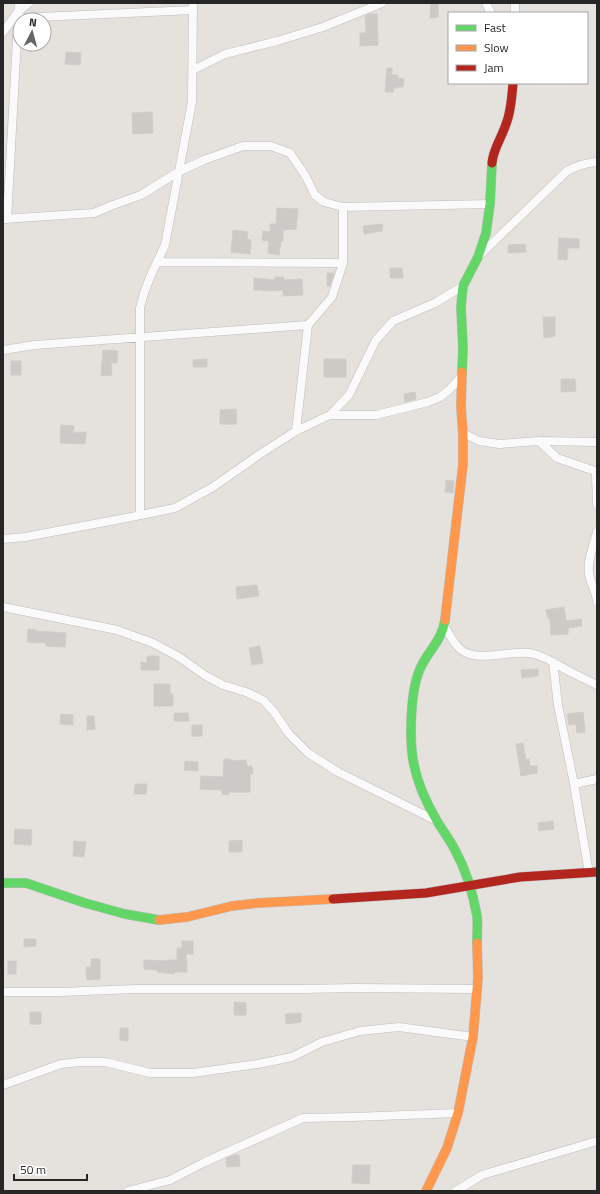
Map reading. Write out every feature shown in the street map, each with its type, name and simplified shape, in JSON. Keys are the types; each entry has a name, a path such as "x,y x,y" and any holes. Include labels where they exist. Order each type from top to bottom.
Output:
{"street":[{"path":"20,12 29,3"},
{"path":"193,70 225,54 277,41 323,27 382,3"},
{"path":"486,3 490,12"},
{"path":"52,13 193,7 192,102 165,245 151,275 140,308 140,515"},
{"path":"3,32 12,21"},
{"path":"15,52 5,219 94,213 141,195 178,172 204,160 243,146 271,146 290,153 305,174 315,195 324,202 343,208 490,204"},
{"path":"426,1191 447,1148 458,1113 473,1037 478,978 477,917 470,885 455,849 424,798 414,765 411,726 415,684 420,668 436,644 444,625 463,464 461,378 463,348 461,307 463,286 478,257 486,233 490,204 492,160 507,123 513,84"},
{"path":"478,257 567,171 577,166 597,162"},
{"path":"296,431 308,325 332,297 343,263 343,208"},
{"path":"158,262 343,263"},
{"path":"3,539 25,537 175,508 213,487 296,431 330,415 349,395 376,340 393,321 435,303 463,286"},
{"path":"3,350 35,345 308,325"},
{"path":"330,415 376,415 428,402 440,397 450,390 461,378"},
{"path":"463,433 479,441 499,444 539,441 597,442"},
{"path":"539,441 557,458 595,471 597,504"},
{"path":"597,532 589,562 591,581 597,601"},
{"path":"3,607 117,630 153,643 179,657 206,676 223,685 246,692 263,700 274,712 289,734 308,753 338,772 437,821"},
{"path":"444,625 456,645 468,654 481,656 521,652 532,653 542,656 597,685"},
{"path":"3,883 26,883 125,914 157,920 187,917 232,906 258,903 426,893 520,877 593,872 558,705 553,662"},
{"path":"574,784 597,780"},
{"path":"3,992 61,992 135,989 477,989"},
{"path":"3,1085 61,1064 80,1062 104,1062 150,1073 193,1073 258,1064 292,1057 322,1042 360,1031 399,1027 473,1037"},
{"path":"128,1191 170,1180 205,1162 303,1118 458,1113"},
{"path":"456,1191 482,1175 597,1141"}],"building":[{"path":"431,3 438,3 438,17 430,18"},
{"path":"369,14 377,14 378,45 360,46 360,33 366,33 365,16"},
{"path":"66,52 81,53 80,65 65,64"},
{"path":"387,68 392,68 392,75 398,75 398,78 404,79 403,87 393,88 394,92 385,92"},
{"path":"152,112 153,133 133,134 132,113"},
{"path":"277,208 298,209 296,229 283,230 283,241 281,241 279,255 268,253 269,241 262,240 263,231 270,232 270,224 276,224"},
{"path":"383,224 382,231 364,234 363,226"},
{"path":"233,230 248,232 247,239 251,240 250,254 231,252"},
{"path":"559,238 579,239 579,248 568,248 567,260 558,259"},
{"path":"525,244 526,252 508,253 508,245"},
{"path":"390,268 402,268 403,278 390,278"},
{"path":"327,273 334,273 330,286 327,286"},
{"path":"275,277 284,277 284,280 302,279 303,295 283,296 283,290 254,290 254,278 275,280"},
{"path":"543,317 555,317 555,336 544,338"},
{"path":"103,350 118,351 117,363 111,363 112,375 101,376"},
{"path":"207,359 207,367 193,367 193,360"},
{"path":"324,359 346,359 346,377 324,377"},
{"path":"11,361 21,361 21,375 11,375"},
{"path":"561,379 575,379 576,391 561,392"},
{"path":"415,392 416,399 405,402 404,394"},
{"path":"236,409 237,424 220,424 220,410"},
{"path":"61,425 74,426 73,433 86,432 85,444 60,443"},
{"path":"446,480 454,481 453,493 445,492"},
{"path":"257,585 259,596 237,599 236,587"},
{"path":"564,607 566,621 581,619 582,626 568,628 568,634 551,635 550,618 548,618 546,610"},
{"path":"28,629 66,633 65,647 46,646 46,643 27,642"},
{"path":"260,646 263,663 252,665 249,648"},
{"path":"147,656 159,656 159,670 141,670 141,662 147,663"},
{"path":"538,669 538,676 522,678 521,670"},
{"path":"154,684 170,684 170,694 173,694 173,706 154,706"},
{"path":"583,712 585,732 577,733 576,724 569,725 567,714"},
{"path":"174,713 188,713 189,721 174,721"},
{"path":"61,714 73,715 73,725 60,724"},
{"path":"87,716 94,716 95,729 87,730"},
{"path":"192,725 202,725 202,736 192,736"},
{"path":"523,743 526,760 529,759 530,766 537,766 537,773 521,776 516,744"},
{"path":"224,759 231,759 231,761 246,760 247,766 252,766 253,774 250,774 250,792 229,792 229,795 222,794 222,790 200,789 201,776 223,777"},
{"path":"185,761 198,762 198,771 184,770"},
{"path":"135,784 147,784 146,794 134,794"},
{"path":"553,821 554,829 539,831 538,823"},
{"path":"15,829 32,830 31,845 14,844"},
{"path":"242,840 242,852 229,852 229,841"},
{"path":"74,841 86,842 84,857 73,856"},
{"path":"24,939 36,939 36,946 24,947"},
{"path":"182,941 193,941 193,954 186,954 187,972 174,972 174,974 157,972 158,970 144,969 144,960 177,960 177,948 182,948"},
{"path":"91,959 100,959 100,979 87,980 86,967 91,967"},
{"path":"8,961 16,961 16,974 8,974"},
{"path":"234,1002 246,1003 246,1015 234,1015"},
{"path":"30,1012 41,1012 41,1024 30,1024"},
{"path":"301,1013 301,1022 286,1024 285,1014"},
{"path":"120,1028 128,1028 128,1041 120,1040"},
{"path":"239,1155 240,1166 227,1167 226,1158"},
{"path":"353,1165 370,1165 369,1184 352,1183"}],"traffic: fast":[{"path":"462,372 463,348 461,307 463,286 478,257 486,233 490,204 492,163"},
{"path":"445,620 438,640 420,669 414,690 411,717 412,755 423,794 433,815 455,850 469,882 477,916 477,943"},
{"path":"3,883 26,883 85,903 125,914 159,920"}],"traffic: slow":[{"path":"445,620 463,464 461,407 462,372"},
{"path":"159,920 187,917 232,906 333,899"},
{"path":"426,1191 447,1148 458,1113 473,1037 478,978 477,943"}],"traffic: jam":[{"path":"492,163 494,153 509,114 513,84"},
{"path":"333,899 426,893 520,877 597,872"}]}
